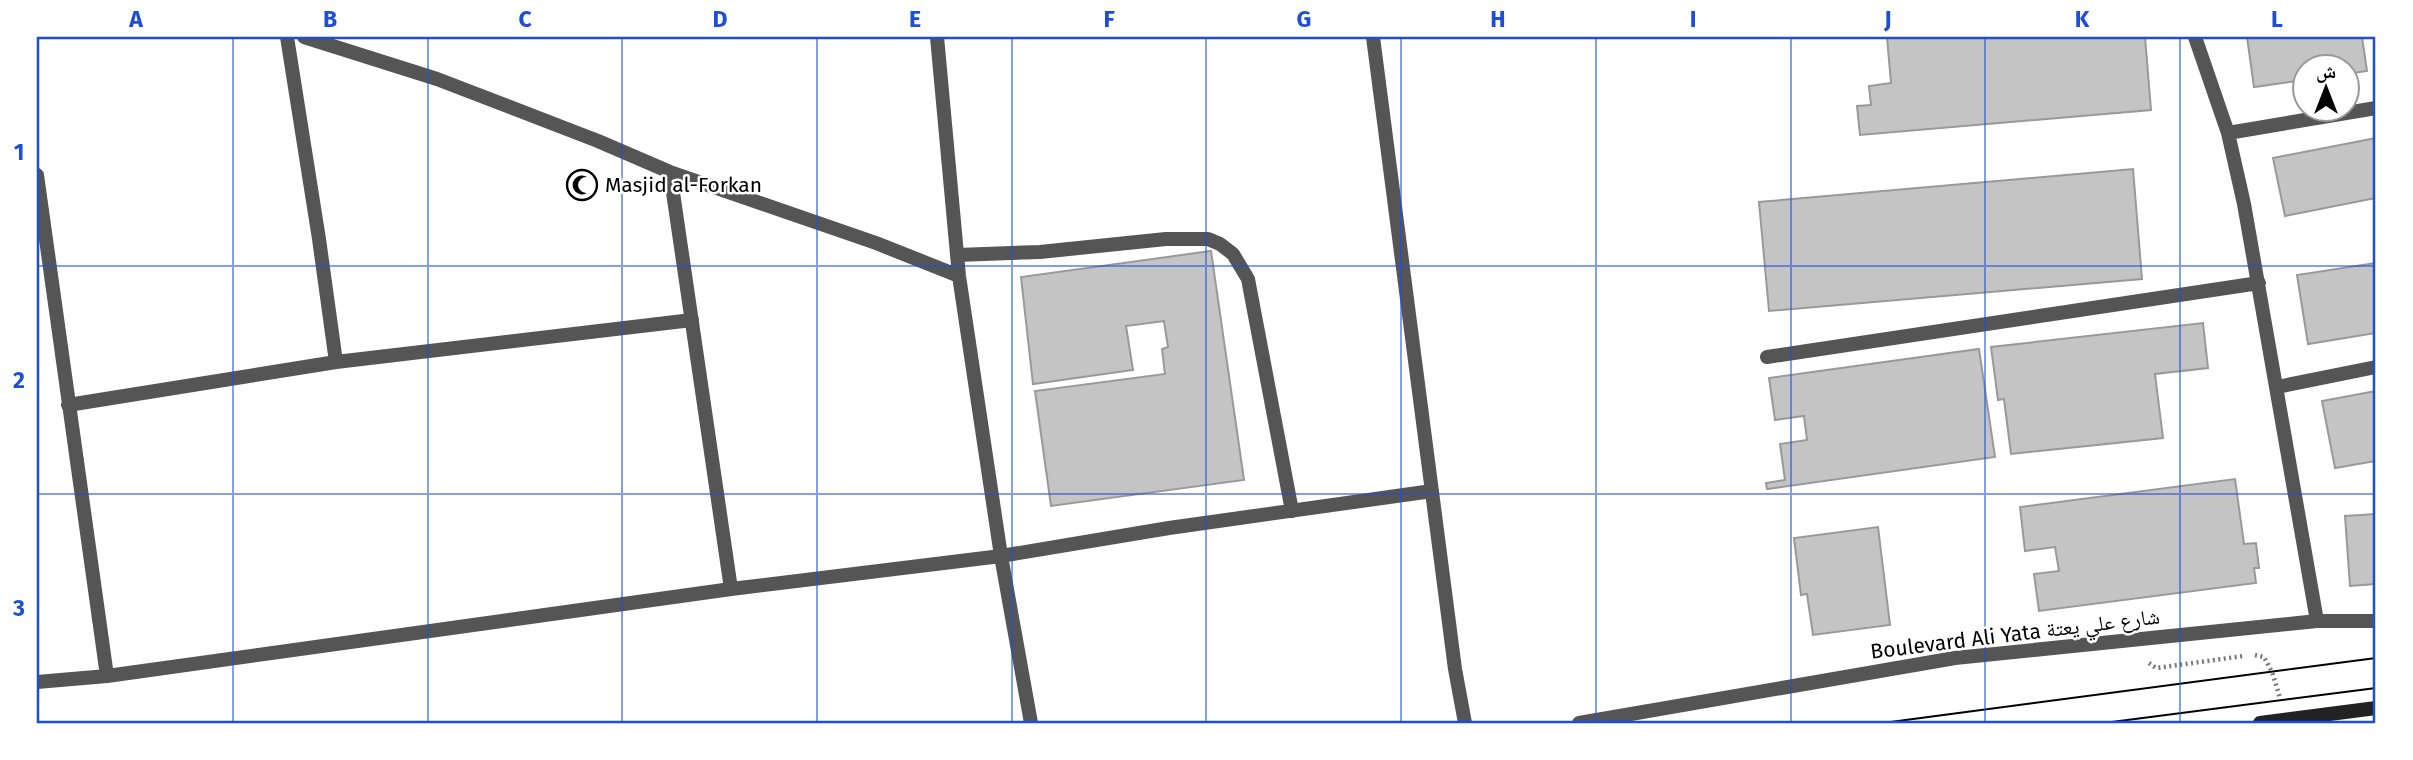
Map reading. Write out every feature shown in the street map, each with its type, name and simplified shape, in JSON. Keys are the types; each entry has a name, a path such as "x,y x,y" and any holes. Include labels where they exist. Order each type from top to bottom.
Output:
{"main road":[{"path":"2260,723 2376,708"}],"street":[{"path":"287,37 336,362"},
{"path":"304,37 437,79 598,141 670,172 876,243 959,276"},
{"path":"937,37 959,276 1001,556 1031,723"},
{"path":"1373,37 1455,669 1465,723"},
{"path":"2195,37 2228,133 2259,283 2317,621"},
{"path":"2228,133 2376,108"},
{"path":"670,172 731,589"},
{"path":"37,175 107,676"},
{"path":"957,255 1040,252 1166,239 1208,239 1220,244 1233,254 1248,279 1292,511"},
{"path":"1767,357 2259,283"},
{"path":"68,405 336,362 692,320"},
{"path":"2277,387 2376,368"},
{"path":"37,682 107,676 731,589 1001,556 1432,491"},
{"name":"Boulevard Ali Yata شارع علي يعتة","path":"1579,723 1955,658 2317,621 2376,621"}],"building":[{"path":"1887,37 2145,37 2151,110 1860,135 1857,106 1871,105 1869,86 1891,83"},
{"path":"2247,37 2362,37 2367,71 2360,72 2360,52 2290,52 2290,82 2254,87"},
{"path":"2376,138 2376,198 2285,216 2273,158"},
{"path":"2133,169 2142,279 1769,311 1759,202"},
{"path":"1211,251 1244,480 1051,506 1035,391 1165,374 1162,349 1168,347 1164,321 1126,326 1133,370 1033,384 1021,277"},
{"path":"2376,263 2376,333 2308,344 2297,275"},
{"path":"2203,323 2208,368 2155,374 2163,438 2011,454 2004,399 1998,400 1991,347"},
{"path":"1979,349 1995,457 1767,489 1766,483 1785,480 1780,444 1807,440 1804,416 1775,420 1769,378"},
{"path":"2376,391 2376,461 2335,468 2322,401"},
{"path":"2235,479 2244,544 2256,543 2259,568 2254,568 2256,583 2039,611 2034,574 2059,571 2055,547 2025,551 2020,507"},
{"path":"2376,514 2376,584 2350,586 2345,516"},
{"path":"1878,527 1890,625 1813,635 1807,594 1801,595 1794,538"}],"tram line":[{"path":"1883,723 2376,658"},
{"path":"2104,723 2376,688"}],"place":[{"name":"Masjid al-Forkan","path":"582,185"}]}
